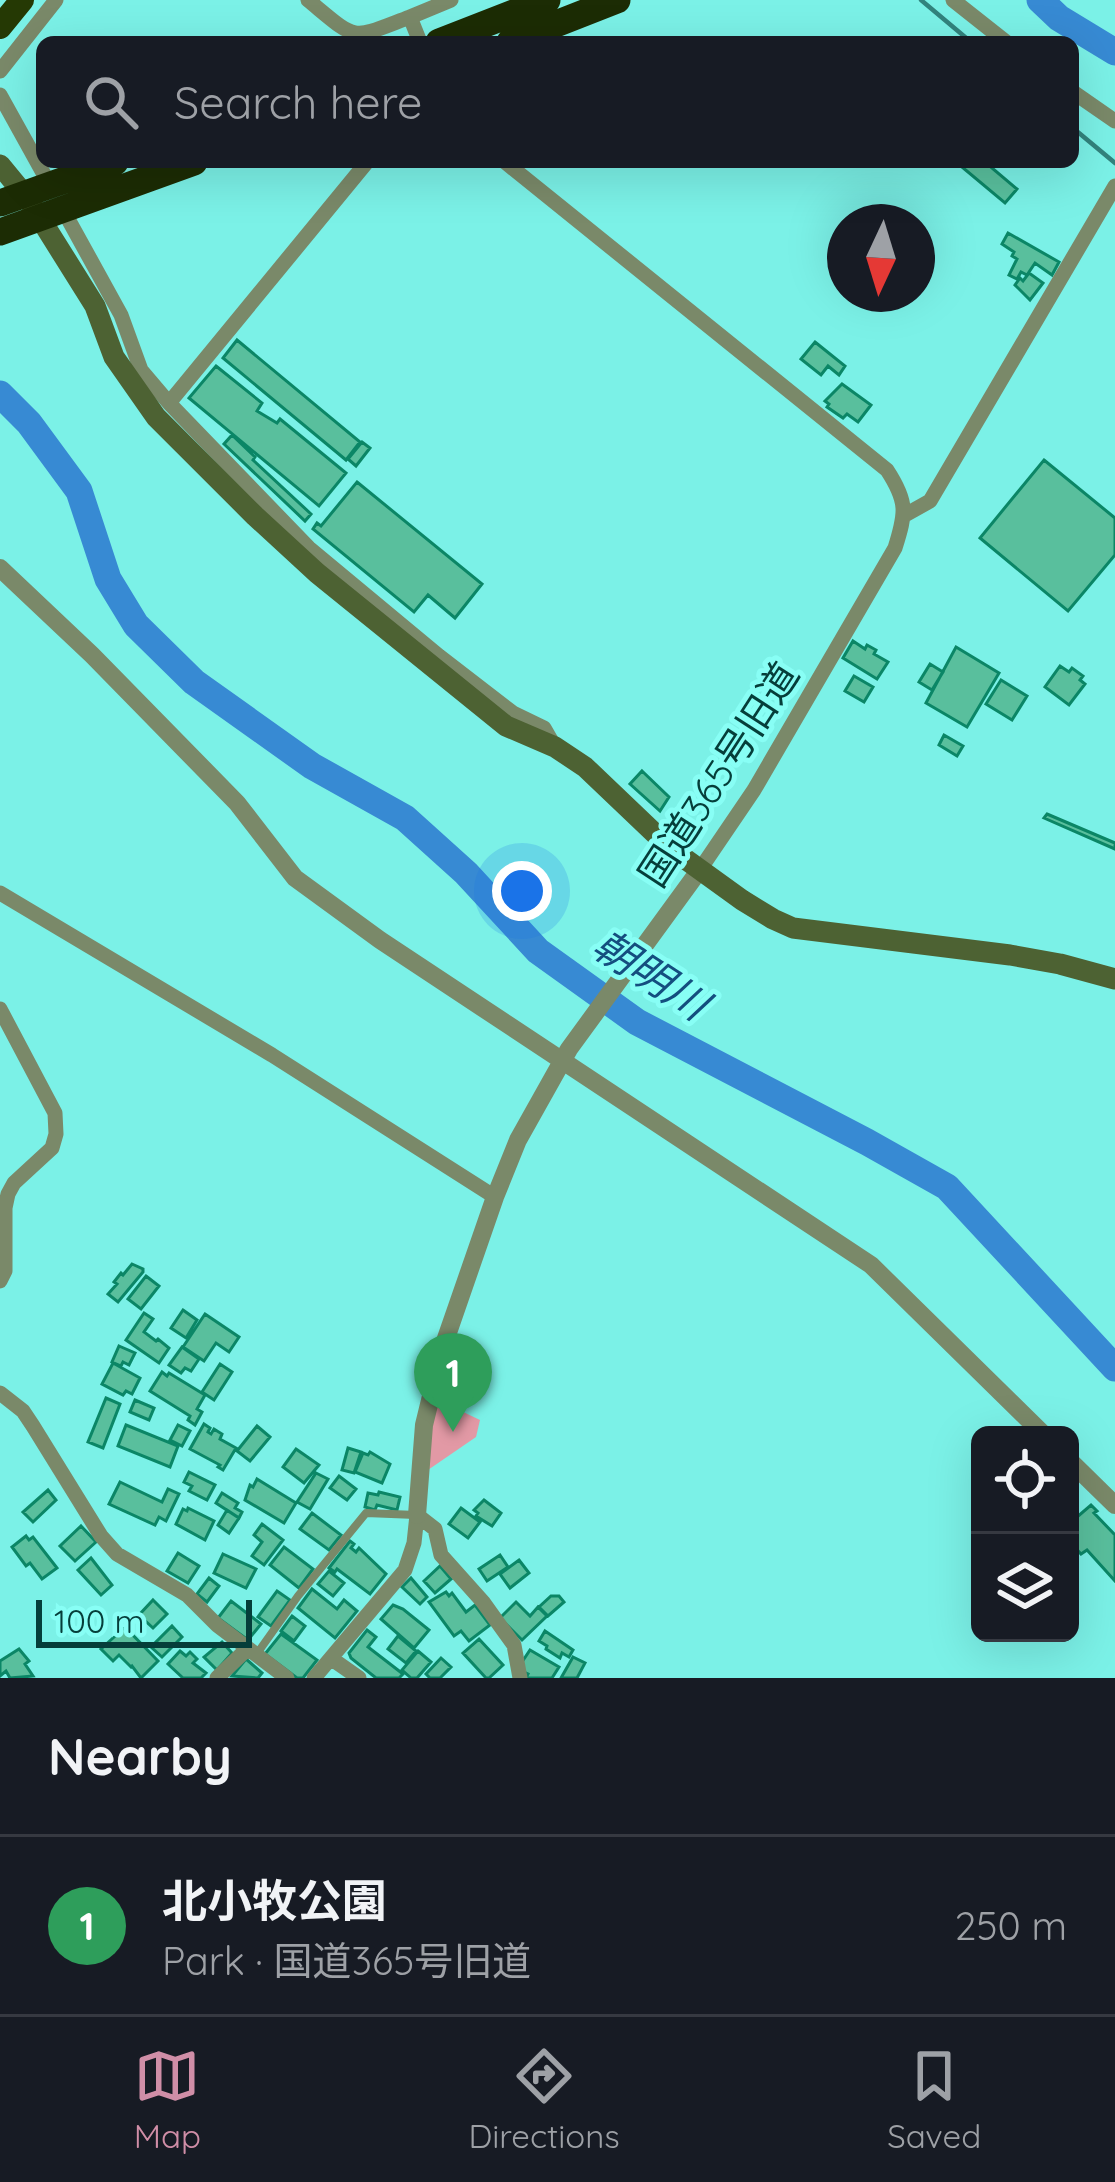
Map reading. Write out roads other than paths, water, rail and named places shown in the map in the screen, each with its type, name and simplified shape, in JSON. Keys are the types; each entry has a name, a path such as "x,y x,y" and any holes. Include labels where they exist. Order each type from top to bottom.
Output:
{"highway":[{"path":"0,27 22,0"},
{"path":"455,36 547,0"},
{"path":"525,36 616,0"},
{"path":"0,203 99,168"},
{"path":"0,232 177,168"}],"main road":[{"path":"0,166 28,199 84,288 114,358 156,417 317,572 506,726 556,747 585,767 698,873 793,928 1010,955 1115,979"}],"street":[{"path":"0,71 56,0"},
{"path":"308,0 347,32 360,36 452,0"},
{"path":"953,0 998,36"},
{"path":"410,17 418,36"},
{"path":"0,95 36,160"},
{"path":"1079,96 1115,121"},
{"path":"40,168 121,315 141,370 170,403 309,548 513,713 544,728 556,747"},
{"path":"170,403 362,168"},
{"path":"513,168 887,470 901,492 905,515 930,501 1115,186"},
{"name":"国道365号旧道","path":"314,1678 405,1570 414,1543 424,1425 443,1347 518,1140 566,1054 754,790 895,548 905,515"},
{"path":"0,568 237,803 295,878 380,940 566,1054 871,1265 1035,1426"},
{"path":"0,893 272,1055 495,1197"},
{"path":"0,1009 55,1113 56,1134 52,1148 8,1194 5,1271 0,1281"},
{"path":"0,1393 23,1411 117,1554 187,1595 217,1625 287,1678"},
{"path":"1079,1470 1115,1505"},
{"path":"417,1515 435,1529 442,1556 514,1645 520,1678"},
{"path":"217,1678 251,1652"},
{"path":"332,1659 359,1678"}],"lane":[{"path":"251,1652 365,1513 417,1515"}],"waterway":[{"path":"1040,0 1059,18 1115,52"},
{"name":"朝明川","path":"0,394 29,423 79,491 108,579 136,625 194,682 312,766 405,818 466,873 538,951 637,1022 947,1187 1115,1368"}],"railway":[{"path":"921,0 964,36"},
{"path":"1079,133 1115,163"}],"place":[{"name":"北小牧公園","path":"453,1432"}]}
